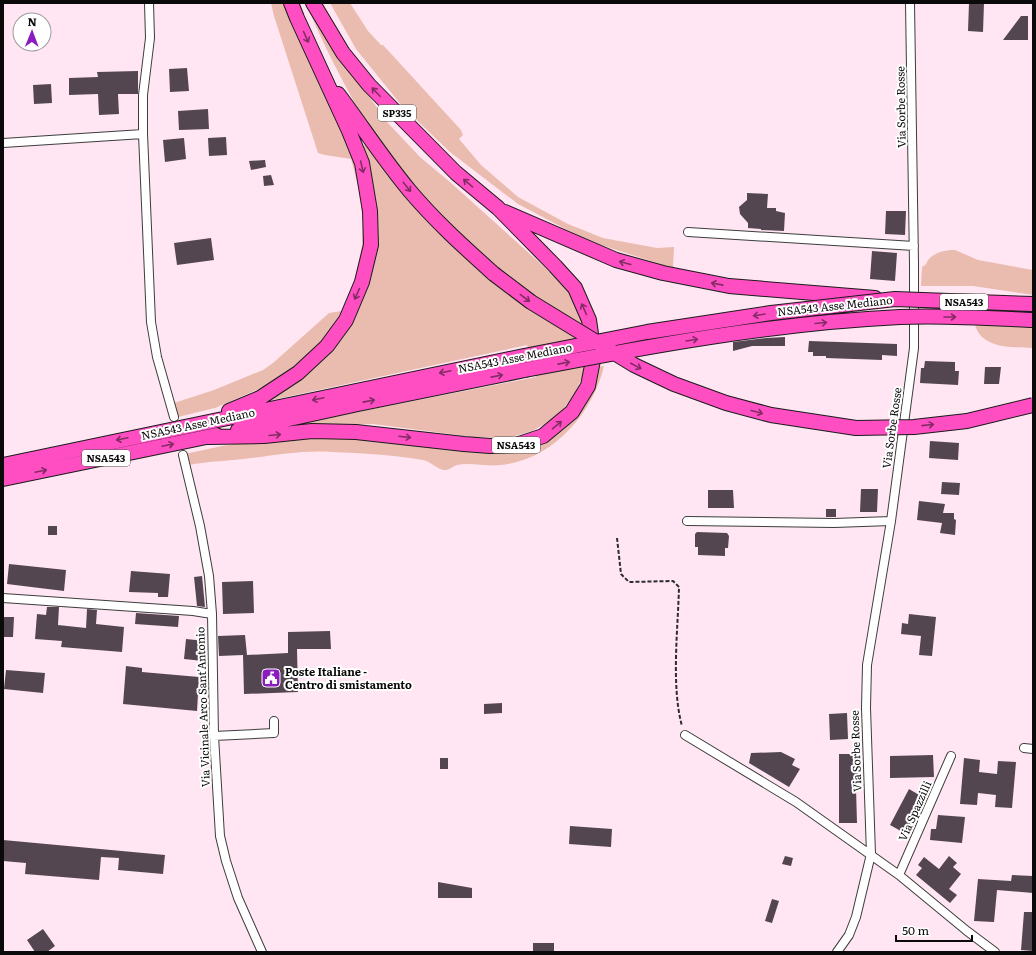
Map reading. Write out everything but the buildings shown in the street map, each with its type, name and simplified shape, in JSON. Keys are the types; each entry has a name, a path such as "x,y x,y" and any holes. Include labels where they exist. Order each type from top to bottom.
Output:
{"highway":[{"path":"292,3 321,71 354,126 382,156 410,191 445,230 494,274 530,302 634,365 674,384 726,403 771,415 856,428 914,427 967,421 1033,405"},
{"name":"SP335","path":"313,3 343,53 369,85 456,173 498,208"},
{"name":"NSA543","path":"197,424 260,398 298,373 327,346 346,320 362,282 371,245 370,211 354,126"},
{"name":"NSA543","path":"498,208 616,260 662,273 729,286 895,300"},
{"name":"NSA543","path":"208,437 264,436 312,431 356,432 490,446 516,445 543,436 572,412 588,386 594,355 589,320 575,288 498,208"},
{"name":"NSA543 Asse Mediano","path":"3,465 524,356 647,332 771,313 895,300 1033,304"},
{"name":"NSA543 Asse Mediano","path":"3,479 208,437 358,404 645,347 737,333 816,324 901,317 970,317 1033,320"}],"street":[{"path":"149,3 150,38 143,94 143,134 151,322 157,357 174,417"},
{"name":"Via Sorbe Rosse","path":"837,952 849,935 856,917 871,854 866,708 867,665 891,521 914,348 910,3"},
{"path":"3,143 143,134"},
{"path":"688,232 914,246"},
{"path":"183,455 204,547 209,576 212,614"},
{"path":"687,521 834,523 891,521"},
{"name":"Via Vicinale Arco Sant'Antonio","path":"3,598 192,611 212,614 214,736 222,842 226,861 238,898 262,952"},
{"path":"214,736 274,733 274,721"},
{"path":"685,735 796,802 871,854 995,952"},
{"name":"Via Spazzilli","path":"899,875 952,756"}],"path":[{"path":"617,538 621,574 629,582 673,581 679,587 676,674 679,714 685,735"}],"shaded area":[{"path":"271,3 290,3 350,152 379,139 366,120 364,120 348,91 326,48 306,3 310,3 355,76 387,122 420,157 550,272 570,293 579,313 585,332 586,368 576,391 565,407 554,419 532,431 508,438 473,437 373,424 307,425 307,422 536,377 527,345 268,400 324,358 342,339 354,317 342,311 354,283 362,246 363,221 359,189 351,159 318,153"},
{"path":"330,3 350,3 368,31 381,45 383,45 461,130 463,135 459,139 481,165 518,197 568,224 603,238 657,248 674,247 673,268 588,241 518,204 450,152 402,106 356,49"},
{"path":"955,250 978,260 1033,270 1033,295 973,286 921,286 922,267 928,260 940,252"},
{"path":"342,311 324,338 313,349 288,372 268,385 215,408 178,417 174,403 214,390 263,370 273,363 329,313"},
{"path":"975,325 1033,325 1033,348 1007,347 991,343 984,339"},
{"path":"604,366 590,401 580,417 567,432 552,445 536,455 519,462 500,465 462,464 442,470 426,461 412,458 378,454 312,452 188,465 185,454 261,440 305,437 543,440 597,367"}],"place":[{"name":"Poste Italiane - Centro di smistamento","path":"271,678"}]}
